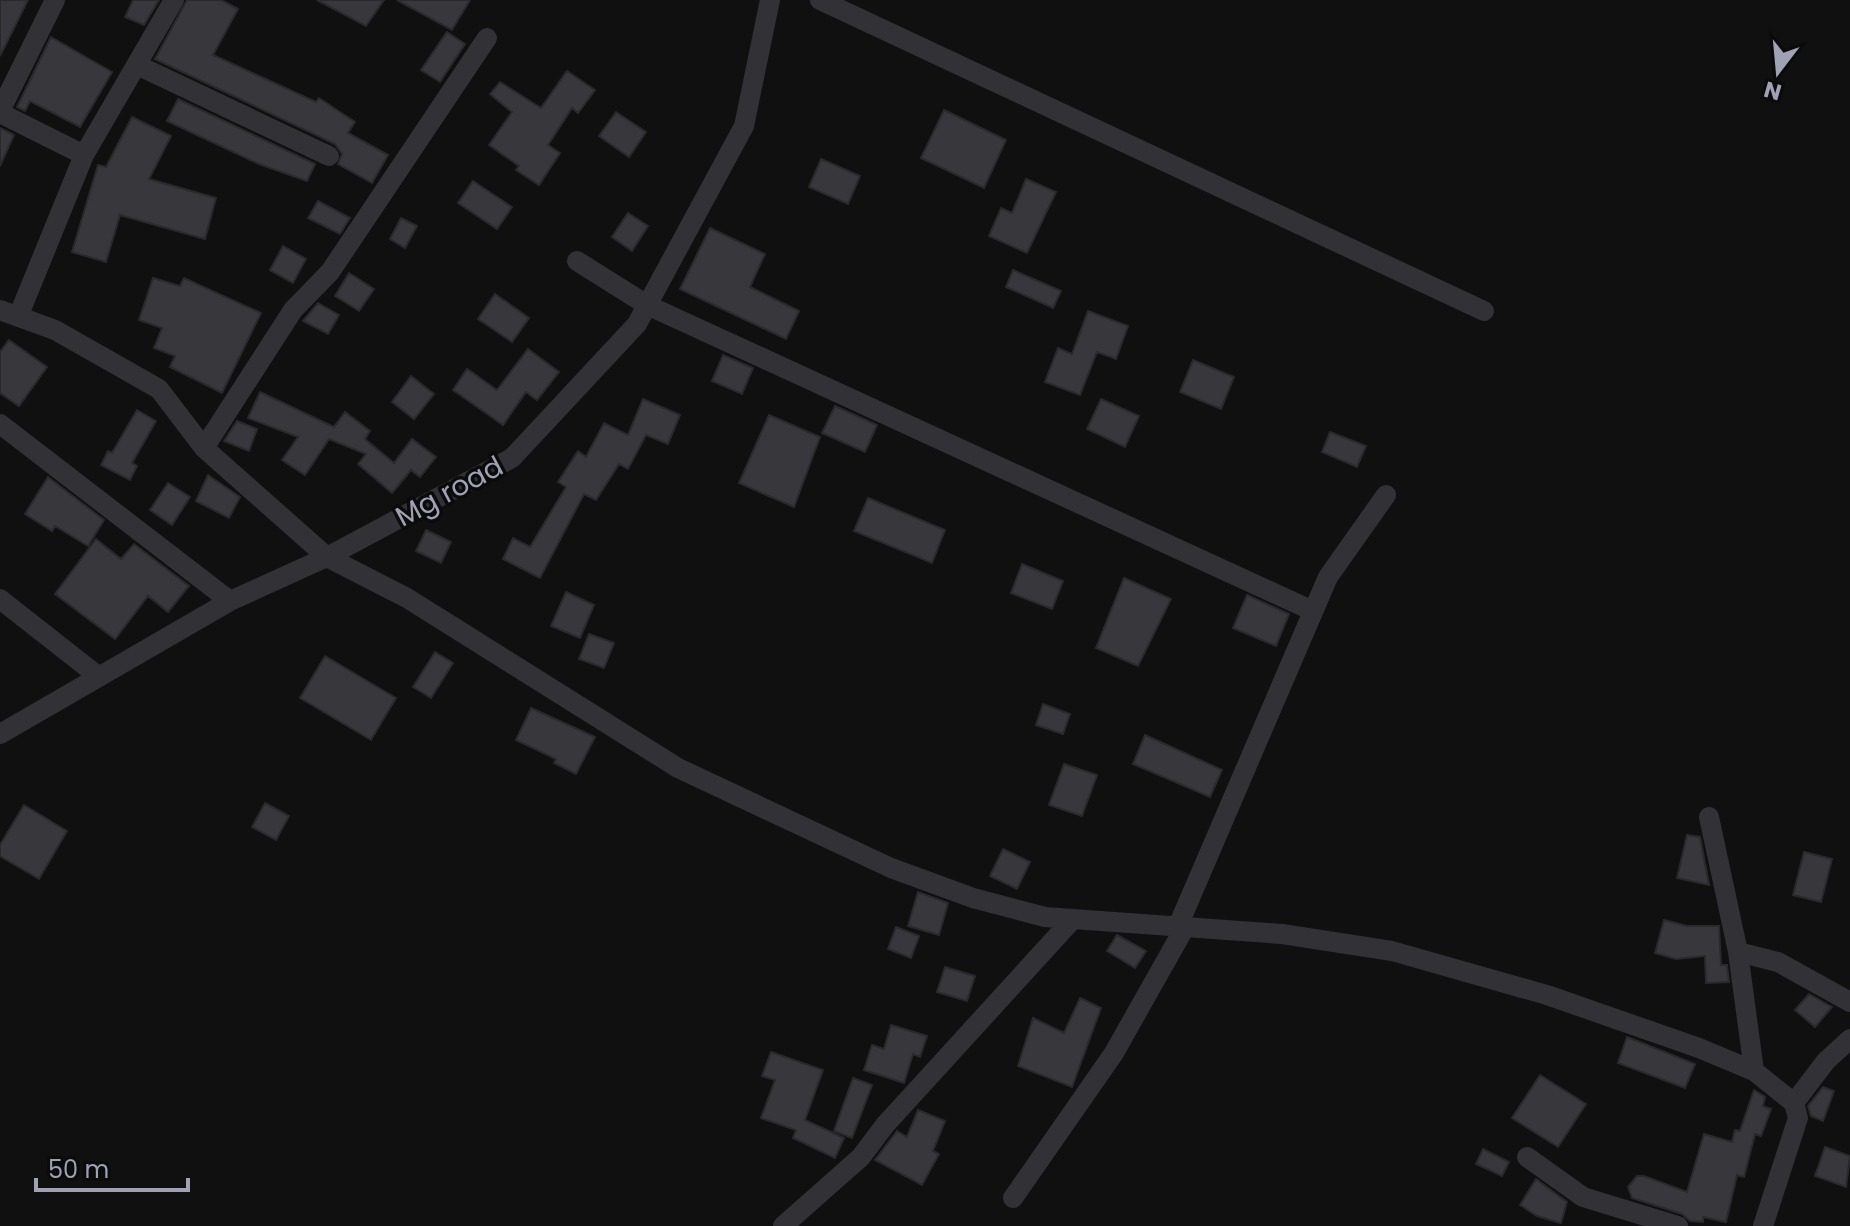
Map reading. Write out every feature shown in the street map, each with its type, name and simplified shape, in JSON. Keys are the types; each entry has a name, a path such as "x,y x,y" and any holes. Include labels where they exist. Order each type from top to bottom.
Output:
{"street":[{"path":"55,0 0,112 84,155"},
{"path":"174,0 84,155 9,314 55,330 159,389 204,448 327,557 407,598 678,768 891,868 973,898 1045,917 1282,934 1392,951 1547,995 1699,1048 1754,1071 1794,1103 1798,1118 1763,1226"},
{"name":"Mg road","path":"0,734 230,601 327,557 512,458 637,324 744,126 770,0"},
{"path":"820,0 1484,311"},
{"path":"204,448 293,310 330,272 487,38"},
{"path":"137,65 329,156"},
{"path":"577,261 647,305 1313,611"},
{"path":"0,424 230,601"},
{"path":"1013,1198 1114,1053 1182,926 1328,577 1386,495"},
{"path":"0,599 98,676"},
{"path":"1709,817 1738,952 1754,1071"},
{"path":"783,1226 861,1157 885,1125 1073,919"},
{"path":"1738,952 1778,962 1850,1002"},
{"path":"1794,1103 1826,1061 1850,1039"},
{"path":"1527,1157 1583,1197 1678,1226"}],"building":[{"path":"0,0 28,0 0,56"},
{"path":"133,0 159,0 144,25 125,17"},
{"path":"187,0 221,0 238,9 213,55 316,102 319,98 355,122 348,133 388,155 372,183 338,164 342,154 335,144 155,59"},
{"path":"317,0 384,0 366,26"},
{"path":"397,0 470,0 452,30"},
{"path":"447,32 465,44 440,82 421,70"},
{"path":"51,37 112,72 80,127 30,101 25,111 17,107"},
{"path":"567,71 595,90 578,113 572,108 548,145 560,153 539,185 516,170 519,166 489,145 512,112 490,94 500,82 541,108"},
{"path":"178,99 315,164 307,181 259,164 167,121"},
{"path":"944,110 1006,140 984,188 921,158"},
{"path":"616,112 646,132 629,157 599,136"},
{"path":"132,117 171,136 149,179 216,198 205,239 120,215 106,262 72,252 98,165 106,167"},
{"path":"0,128 14,135 0,166"},
{"path":"821,159 860,176 848,204 809,187"},
{"path":"1026,179 1056,192 1027,253 989,236 1001,208 1012,213"},
{"path":"473,181 512,207 497,229 458,203"},
{"path":"318,201 350,218 340,234 308,218"},
{"path":"628,213 648,226 632,251 612,237"},
{"path":"401,218 417,226 405,248 390,239"},
{"path":"710,228 765,254 750,287 799,311 786,339 680,289"},
{"path":"283,246 306,259 293,283 270,270"},
{"path":"1013,270 1061,291 1053,308 1006,287"},
{"path":"349,273 374,289 359,311 335,296"},
{"path":"153,278 180,286 184,278 261,313 222,393 170,367 175,356 154,348 162,328 139,320"},
{"path":"495,294 529,318 512,342 478,319"},
{"path":"318,303 339,315 328,334 303,321"},
{"path":"1088,311 1128,326 1116,359 1097,352 1080,395 1045,382 1058,348 1072,354"},
{"path":"9,340 47,367 19,406 0,393 0,352"},
{"path":"528,349 559,372 537,400 526,392 503,425 453,390 467,369 497,390"},
{"path":"723,355 753,368 742,394 712,381"},
{"path":"1193,360 1234,377 1221,409 1180,392"},
{"path":"411,376 434,394 414,419 392,402"},
{"path":"260,392 334,427 345,412 370,431 365,439 394,463 412,439 436,457 420,477 411,470 392,493 358,464 366,454 329,439 305,475 282,460 298,437 248,418"},
{"path":"643,399 680,415 668,444 646,435 628,469 619,464 596,500 584,494 540,578 503,559 513,538 530,547 566,487 558,482 578,451 586,457 604,423 628,435"},
{"path":"1101,399 1139,416 1125,447 1087,429"},
{"path":"835,406 877,425 865,452 822,433"},
{"path":"137,410 156,421 132,463 137,466 130,480 101,465 108,451 112,453"},
{"path":"769,415 820,437 794,507 739,483"},
{"path":"237,421 257,429 249,451 224,441"},
{"path":"1330,432 1366,446 1357,467 1322,452"},
{"path":"208,475 240,497 229,518 196,501"},
{"path":"48,477 104,520 88,546 55,526 52,531 25,514"},
{"path":"168,483 190,497 172,525 150,510"},
{"path":"868,498 945,530 932,563 854,531"},
{"path":"426,530 451,542 441,563 416,551"},
{"path":"96,539 121,559 134,544 189,586 168,612 148,596 115,639 55,594"},
{"path":"1022,564 1063,581 1052,609 1011,593"},
{"path":"1124,578 1171,599 1138,666 1096,648"},
{"path":"566,592 594,605 580,638 551,626"},
{"path":"1247,595 1289,614 1276,646 1233,628"},
{"path":"589,634 614,643 604,668 579,659"},
{"path":"435,652 453,663 431,698 413,687"},
{"path":"325,656 396,698 371,740 300,698"},
{"path":"1043,704 1070,714 1063,734 1036,725"},
{"path":"531,708 595,737 576,774 554,763 556,759 516,740"},
{"path":"1145,735 1222,770 1210,797 1133,764"},
{"path":"1064,764 1097,775 1082,816 1049,805"},
{"path":"265,803 289,816 276,840 252,827"},
{"path":"24,805 67,831 39,879 0,856 0,845"},
{"path":"1687,835 1700,837 1709,885 1677,878"},
{"path":"1003,849 1030,862 1017,889 990,876"},
{"path":"1804,852 1832,859 1821,902 1793,895"},
{"path":"918,892 948,903 939,935 908,926"},
{"path":"1664,920 1687,926 1719,926 1721,965 1727,965 1729,982 1706,983 1705,956 1676,959 1655,953"},
{"path":"896,927 919,936 911,958 888,949"},
{"path":"1117,935 1146,951 1135,968 1107,951"},
{"path":"945,967 975,976 967,1001 937,992"},
{"path":"1809,994 1832,1007 1815,1027 1795,1010"},
{"path":"1080,998 1101,1008 1072,1087 1018,1066 1033,1018 1064,1033"},
{"path":"891,1025 927,1036 920,1057 913,1054 904,1083 864,1070 872,1045 884,1049"},
{"path":"1627,1037 1695,1064 1685,1088 1618,1063"},
{"path":"771,1052 823,1070 805,1120 844,1138 835,1158 793,1138 796,1130 761,1118 775,1080 762,1076"},
{"path":"1540,1075 1586,1104 1558,1147 1512,1118"},
{"path":"853,1078 872,1085 852,1138 834,1131"},
{"path":"1823,1087 1834,1091 1823,1121 1811,1116 1808,1106"},
{"path":"1754,1090 1765,1097 1763,1106 1771,1109 1761,1136 1755,1134 1744,1177 1737,1175 1726,1222 1703,1217 1703,1222 1690,1221 1682,1214 1632,1198 1628,1187 1637,1176 1687,1192 1704,1134 1732,1142 1735,1130 1740,1131"},
{"path":"918,1110 945,1121 933,1151 939,1154 922,1185 875,1160 897,1131 907,1137"},
{"path":"1825,1147 1850,1156 1846,1187 1815,1176"},
{"path":"1483,1149 1509,1162 1502,1176 1476,1164"},
{"path":"1536,1179 1567,1202 1561,1223 1537,1216 1520,1205"}]}
